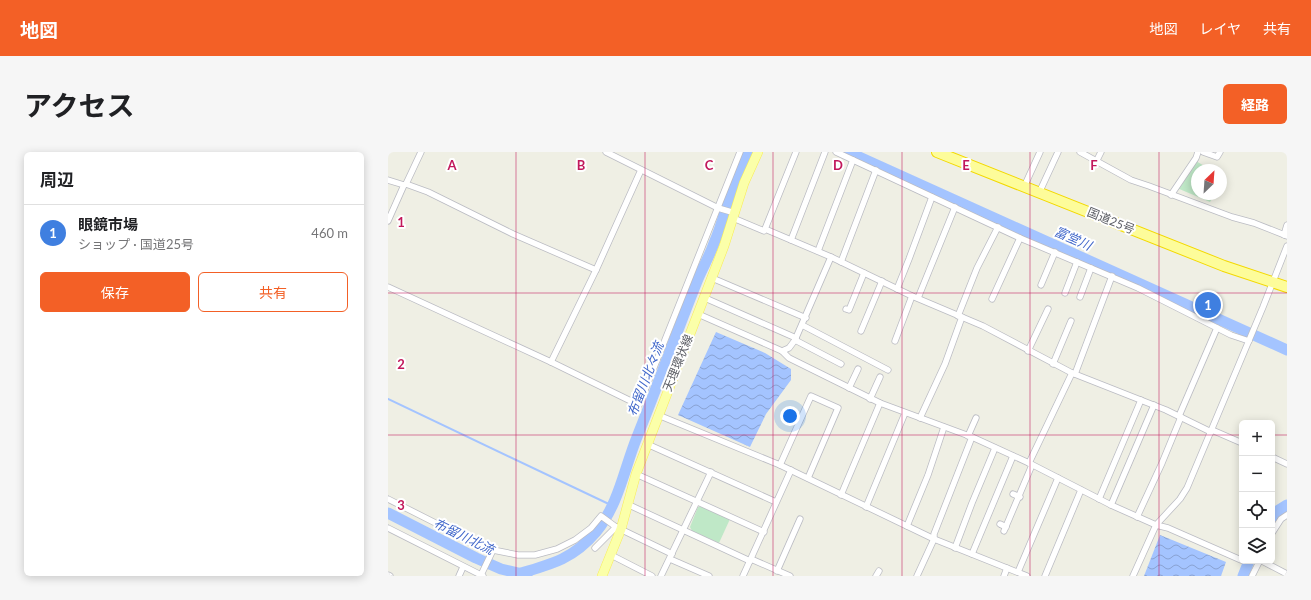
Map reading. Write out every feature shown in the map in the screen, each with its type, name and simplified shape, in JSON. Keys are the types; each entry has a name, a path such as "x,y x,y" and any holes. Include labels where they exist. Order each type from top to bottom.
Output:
{"highway":[{"name":"国道25号","path":"937,152 1217,263 1287,287"}],"main road":[{"name":"天理環状線","path":"602,576 610,555 617,527 627,504 647,444 712,278 744,183 758,152"}],"street":[{"path":"388,221 421,152"},
{"path":"606,152 733,214 764,231 765,229 831,257 915,297 983,326 1073,374 1142,400 1239,442"},
{"path":"388,287 551,362 639,405 719,208 740,152"},
{"path":"765,229 796,152"},
{"path":"791,240 825,152"},
{"path":"836,152 932,197 955,206 1020,238 1112,276 1231,335 1250,337"},
{"path":"1024,187 1040,152"},
{"path":"1039,193 1058,152"},
{"path":"1080,152 1131,180 1232,217 1254,223 1285,235 1287,225"},
{"path":"1097,160 1101,152"},
{"path":"1172,195 1196,158 1198,152"},
{"path":"1203,152 1217,157 1220,152"},
{"path":"818,252 853,160"},
{"path":"551,362 596,270 641,170"},
{"path":"841,262 876,170"},
{"path":"388,180 428,192 513,234 596,270"},
{"path":"897,288 910,259 932,197"},
{"path":"895,341 955,206"},
{"path":"920,418 945,364 977,268 998,227"},
{"path":"992,300 1020,238"},
{"path":"1133,576 1156,525 1180,499 1187,488 1287,246"},
{"path":"1041,285 1055,252"},
{"path":"782,351 789,348 796,339 831,257"},
{"path":"1065,293 1077,262"},
{"path":"1080,297 1091,268"},
{"path":"846,309 849,310 864,273"},
{"path":"1000,524 1005,529 1020,497 1030,464 1073,374 1112,276"},
{"path":"712,278 806,318"},
{"path":"861,331 882,281"},
{"path":"704,298 796,339 841,364"},
{"path":"1028,351 1048,309"},
{"path":"698,314 782,351 789,358 880,404 970,437 1030,464 1137,517 1168,528 1239,559"},
{"path":"1053,364 1071,321"},
{"path":"802,325 888,370"},
{"path":"1137,517 1162,463 1217,328"},
{"path":"849,388 858,369"},
{"path":"870,399 880,377"},
{"path":"780,465 811,396 838,408 808,478"},
{"path":"1099,499 1142,400"},
{"path":"841,495 880,404"},
{"path":"1111,505 1154,405"},
{"path":"866,507 905,413"},
{"path":"658,415 780,465 934,539 1027,576"},
{"path":"917,576 934,539 934,534 976,418"},
{"path":"907,526 928,475 944,427"},
{"path":"647,444 776,502"},
{"path":"955,548 995,448"},
{"path":"972,554 1013,456"},
{"path":"1275,458 1287,464"},
{"path":"743,576 791,470"},
{"path":"661,576 711,472"},
{"path":"636,474 764,532"},
{"path":"1018,572 1058,478"},
{"path":"1045,576 1081,490"},
{"path":"1013,494 1020,497"},
{"path":"388,498 493,551 518,555 535,555 557,549 575,540 591,528 601,516 617,527 709,576"},
{"path":"627,504 790,576"},
{"path":"1275,528 1281,519 1287,515"},
{"path":"777,571 800,519"},
{"path":"595,548 617,527"},
{"path":"388,528 482,575 493,551"},
{"path":"610,555 652,576"},
{"path":"1252,576 1258,564"},
{"path":"1265,564 1287,574"},
{"path":"459,576 464,566"},
{"path":"1004,576 1007,568"}],"green space":[{"path":"1196,161 1201,164 1194,164"},
{"path":"1191,168 1191,194 1177,188"},
{"path":"702,506 730,519 719,543 692,531 690,527 698,507"}],"water":[{"path":"716,332 765,353 791,369 791,380 766,414 750,447 678,415"},
{"path":"1160,535 1226,562 1221,576 1144,576"}],"waterway":[{"name":"布留川北々流","path":"521,573 553,563 580,548 596,532 610,510 616,498 632,449 690,299 711,252 735,182 748,152"},
{"name":"富堂川","path":"848,152 1287,350"},
{"path":"388,399 613,506"},
{"name":"布留川北流","path":"1275,514 1287,505"},
{"name":"布留川北流","path":"388,513 476,558 501,569 527,575"},
{"name":"布留川北流","path":"1243,576 1248,564"}],"place":[{"name":"眼鏡市場","path":"1208,305"}]}
